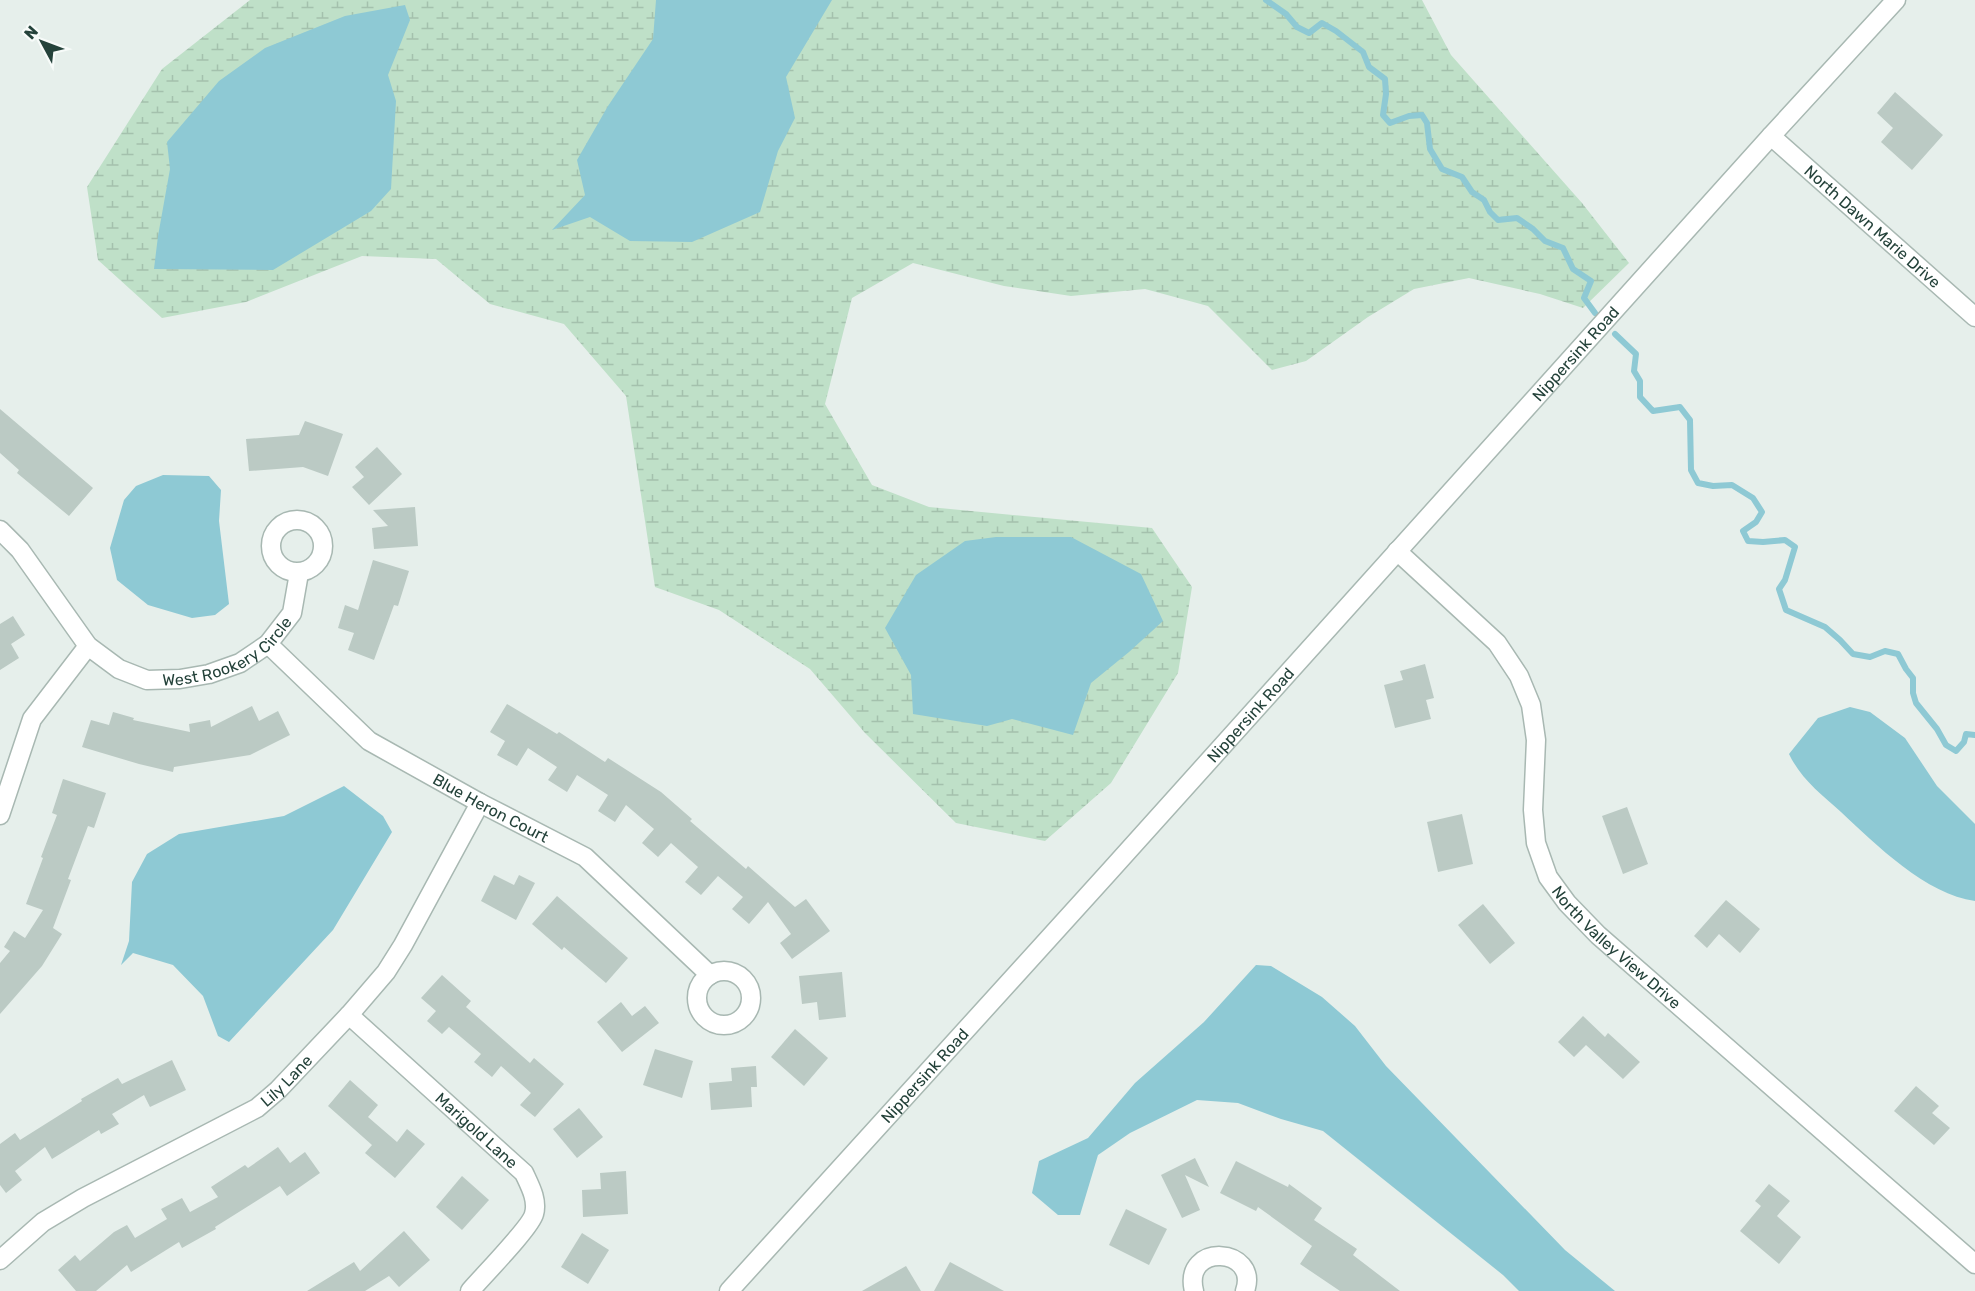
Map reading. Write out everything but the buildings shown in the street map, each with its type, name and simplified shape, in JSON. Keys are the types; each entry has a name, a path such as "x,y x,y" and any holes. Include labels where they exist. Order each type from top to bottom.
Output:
{"street":[{"name":"Nippersink Road","path":"729,1291 1896,0"},
{"name":"North Dawn Marie Drive","path":"1771,136 1975,317"},
{"name":"West Rookery Circle","path":"0,530 20,550 88,646 119,669 147,680 180,679 209,674 240,663 268,644 292,613 299,573"},
{"name":"North Valley View Drive","path":"1397,551 1497,643 1519,676 1531,705 1536,741 1533,810 1536,843 1548,877 1567,903 1598,935 1975,1264"},
{"name":"Blue Heron Court","path":"268,644 369,741 480,803 585,857 710,975"},
{"path":"0,815 32,719 88,646"},
{"name":"Lily Lane","path":"0,1260 43,1222 83,1198 257,1108 278,1090 386,972 480,803"},
{"name":"Marigold Lane","path":"349,1015 524,1173 533,1193 534,1215 523,1231 470,1291"},
{"path":"1194,1291 1192,1284 1197,1267 1203,1260 1220,1255 1229,1257 1243,1269 1246,1277 1245,1291"}],"green space":[{"path":"250,0 1422,0 1451,55 1582,203 1629,263 1583,308 1540,294 1469,278 1414,289 1368,317 1306,361 1272,370 1208,306 1145,289 1071,296 1004,286 913,263 852,298 825,404 872,485 929,507 1152,528 1192,587 1178,673 1111,783 1045,841 956,823 865,733 810,669 719,610 655,587 626,396 564,324 490,304 436,259 362,256 246,302 162,318 98,260 87,187 162,69"}],"water":[{"path":"656,0 832,0 786,77 795,118 778,151 760,212 692,242 630,241 590,217 552,230 585,195 577,160 608,106 653,39"},
{"path":"405,5 410,20 388,75 396,101 391,189 371,211 273,270 154,269 170,169 167,142 219,81 265,48 345,16"},
{"path":"163,475 209,476 221,490 219,521 229,604 215,615 192,618 148,605 117,580 110,548 124,500 136,486"},
{"path":"996,537 1071,537 1141,574 1163,621 1091,683 1073,735 1012,719 987,726 913,714 911,675 885,628 916,575 965,541"},
{"path":"1850,707 1870,712 1905,738 1937,786 1975,824 1975,901 1957,897 1920,879 1870,839 1805,779 1794,763 1789,754 1818,718"},
{"path":"344,786 383,816 392,832 333,930 229,1042 218,1036 203,996 173,965 133,953 121,965 129,941 132,882 147,854 179,834 284,816"},
{"path":"1256,965 1271,966 1322,997 1355,1026 1386,1066 1565,1250 1615,1291 1519,1291 1503,1275 1323,1131 1238,1103 1197,1100 1130,1133 1098,1155 1080,1215 1058,1215 1032,1193 1039,1161 1088,1138 1135,1083 1204,1022"}],"waterway":[{"path":"1266,0 1286,14 1297,27 1309,33 1322,23 1363,52 1369,67 1385,79 1386,94 1383,115 1390,123 1409,116 1422,115 1427,123 1430,149 1442,169 1462,177 1472,192 1484,200 1490,212 1498,220 1517,218 1545,241 1563,248 1573,269 1591,281 1584,298 1595,313"},
{"path":"1615,334 1636,354 1634,371 1640,381 1640,397 1653,411 1680,407 1690,420 1691,470 1698,483 1713,486 1732,485 1753,498 1762,512 1756,522 1743,531 1748,541 1785,540 1795,547 1785,580 1779,589 1786,610 1825,627 1853,654 1870,657 1885,651 1898,654 1913,678 1916,703 1937,729 1946,745 1956,751 1964,742 1966,734 1975,735"}]}
